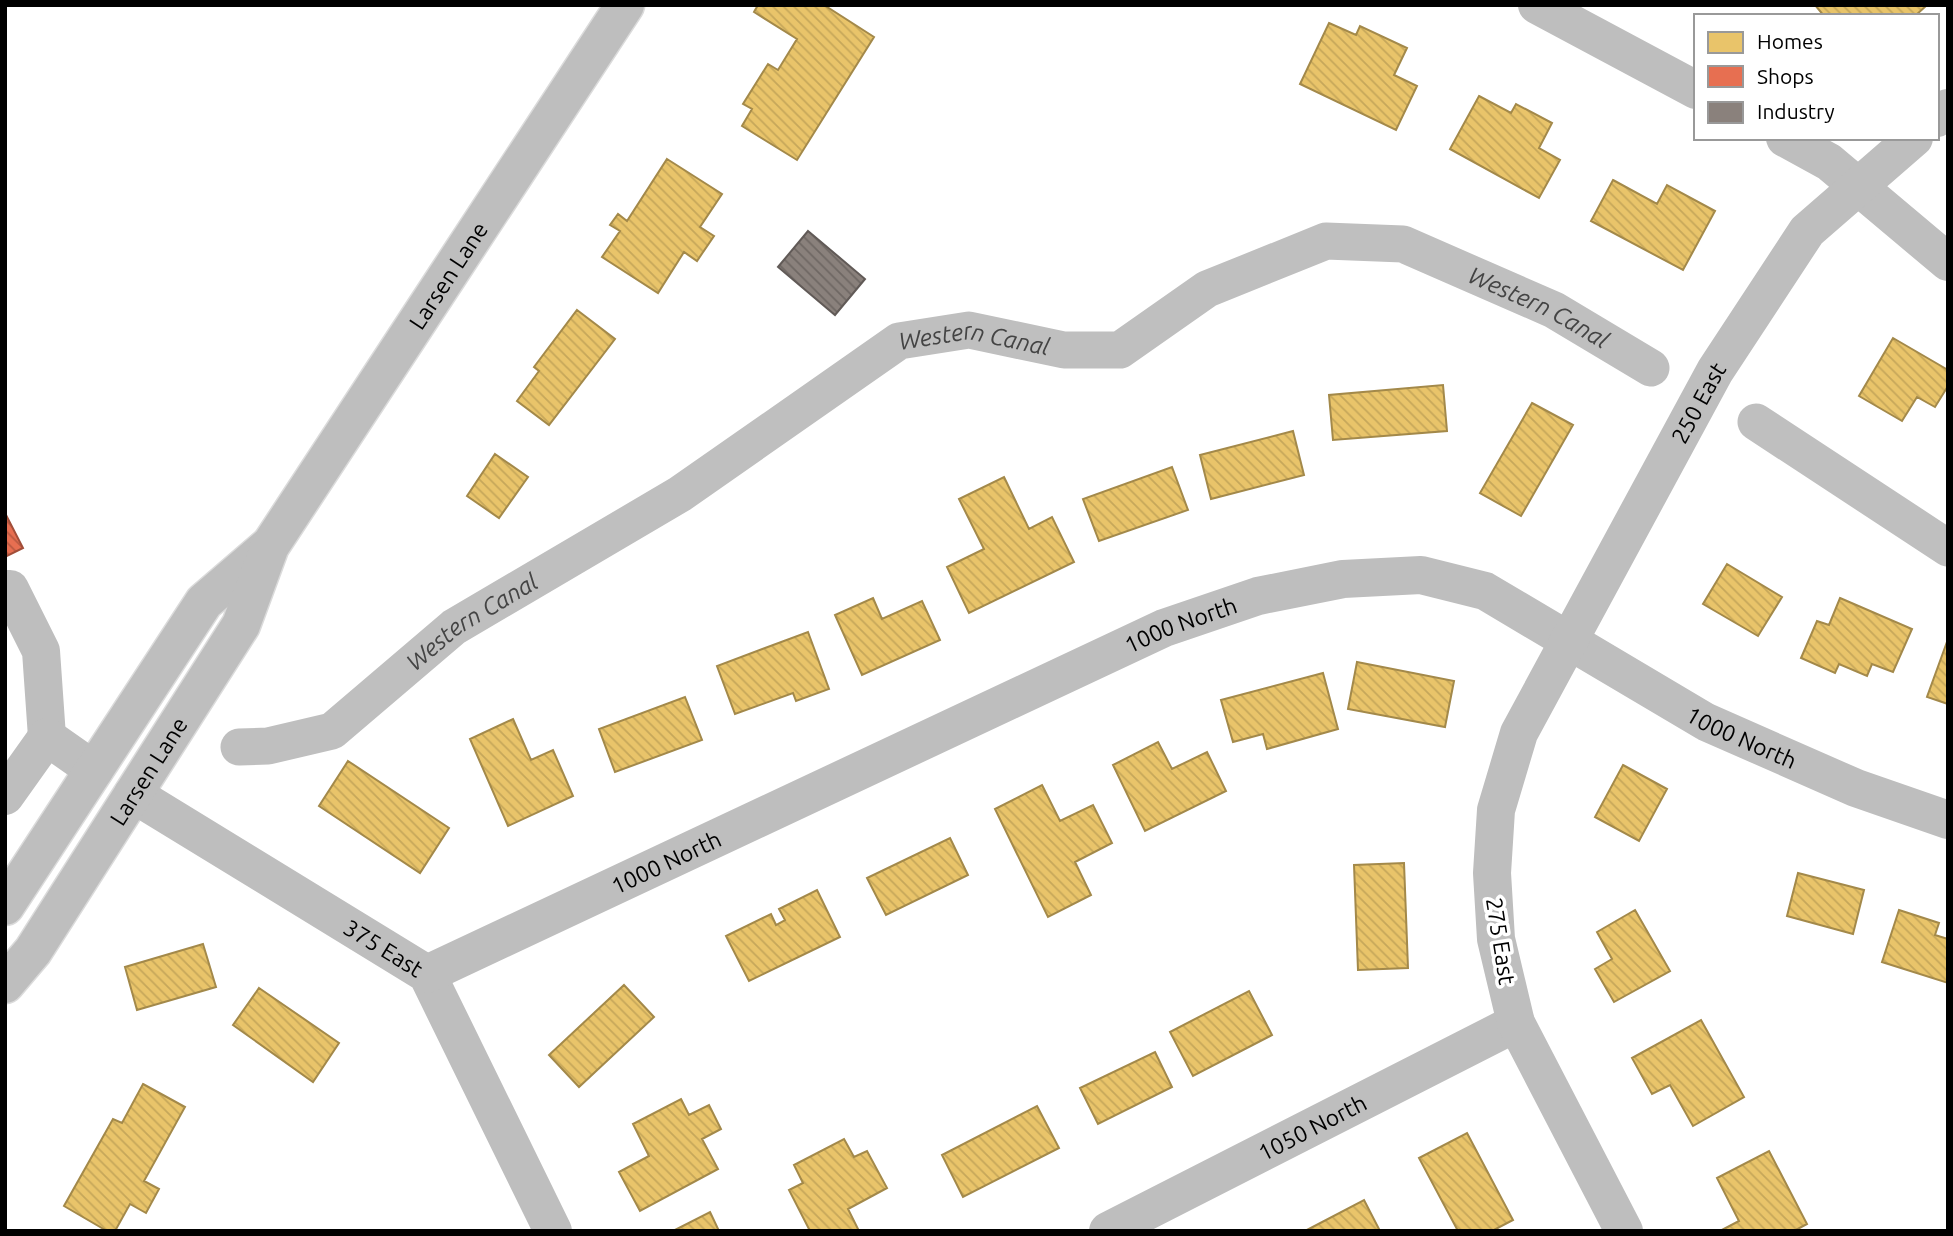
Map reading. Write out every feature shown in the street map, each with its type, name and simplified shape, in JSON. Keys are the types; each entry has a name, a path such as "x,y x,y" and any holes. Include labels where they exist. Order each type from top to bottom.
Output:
{"street":[{"name":"Larsen Lane","path":"5,984 33,951 242,625 270,546 625,5"},
{"path":"1537,5 1694,89"},
{"path":"1789,140 1829,162 1948,262"},
{"name":"250 East","path":"1568,640 1715,371 1807,232 1912,140"},
{"name":"Larsen Lane","path":"5,906 204,602 270,546"},
{"name":"1000 North","path":"427,974 1164,628 1258,596 1343,579 1421,575 1485,591 1706,722 1856,788 1948,820"},
{"path":"5,589 10,589 41,651 47,737 5,796"},
{"name":"275 East","path":"1568,640 1519,733 1496,810 1492,873 1496,939 1516,1023 1624,1231"},
{"path":"47,737 94,770"},
{"name":"375 East","path":"133,794 427,974 553,1231"},
{"name":"1050 North","path":"1108,1231 1516,1023"}],"building: Homes":[{"path":"758,5 824,5 874,37 797,160 742,126 752,109 743,104 768,64 778,70 797,39 754,12"},
{"path":"1815,5 1927,5 1917,14 1822,14"},
{"path":"1329,23 1356,35 1360,26 1407,48 1394,75 1417,86 1396,130 1300,84"},
{"path":"1479,96 1511,113 1516,104 1552,123 1539,148 1560,160 1539,198 1450,149"},
{"path":"667,159 722,194 700,227 714,236 697,261 684,252 658,293 602,257 620,231 610,225 618,214 627,221"},
{"path":"1613,180 1657,204 1667,185 1715,211 1683,270 1591,221"},
{"path":"577,310 615,339 549,425 517,401 539,371 534,367"},
{"path":"1893,338 1948,370 1948,386 1935,407 1917,397 1902,421 1859,396"},
{"path":"1443,385 1447,431 1333,440 1329,395"},
{"path":"1532,403 1573,425 1521,516 1480,493"},
{"path":"1293,431 1304,475 1211,499 1200,455"},
{"path":"495,454 528,477 499,518 467,496"},
{"path":"1172,467 1188,510 1099,541 1083,499"},
{"path":"1004,477 1029,529 1052,517 1074,562 969,613 947,567 984,549 959,499"},
{"path":"1727,564 1782,597 1758,636 1703,604"},
{"path":"873,598 882,619 922,601 940,640 862,675 835,615"},
{"path":"1840,598 1912,629 1893,672 1872,664 1867,676 1839,664 1835,673 1801,658 1817,621 1829,625"},
{"path":"808,632 829,689 796,701 793,693 735,714 717,666"},
{"path":"1948,639 1948,704 1927,697"},
{"path":"1357,662 1454,681 1445,727 1348,709"},
{"path":"1323,673 1338,729 1267,749 1263,734 1233,742 1221,700"},
{"path":"685,697 702,740 615,772 599,729"},
{"path":"513,719 531,760 553,750 573,796 508,826 470,739"},
{"path":"1158,742 1172,769 1207,752 1226,791 1145,831 1113,765"},
{"path":"348,761 449,828 420,873 319,806"},
{"path":"1623,765 1667,789 1639,841 1595,817"},
{"path":"1042,785 1060,821 1093,805 1112,843 1075,862 1091,895 1048,917 995,809"},
{"path":"950,838 968,875 886,915 867,878"},
{"path":"1404,863 1408,968 1358,970 1354,865"},
{"path":"1798,873 1864,890 1853,934 1787,916"},
{"path":"817,890 840,937 749,981 726,936 771,914 776,925 785,920 779,909"},
{"path":"1635,910 1670,971 1614,1002 1595,969 1612,959 1597,932"},
{"path":"1899,910 1939,923 1935,935 1948,939 1948,983 1882,962"},
{"path":"203,944 216,987 137,1010 125,967"},
{"path":"624,985 654,1017 579,1087 549,1055"},
{"path":"259,988 339,1043 313,1082 233,1025"},
{"path":"1249,991 1272,1035 1193,1076 1170,1032"},
{"path":"1701,1020 1744,1097 1693,1126 1670,1085 1652,1094 1632,1058"},
{"path":"1155,1052 1172,1087 1098,1124 1080,1088"},
{"path":"143,1084 185,1107 144,1181 159,1189 146,1213 130,1204 115,1231 107,1231 64,1206 113,1119 122,1123"},
{"path":"681,1099 689,1115 709,1105 721,1129 702,1139 718,1169 640,1211 619,1172 649,1156 633,1124"},
{"path":"1037,1106 1059,1148 963,1197 942,1155"},
{"path":"1467,1133 1513,1220 1492,1231 1458,1231 1419,1158"},
{"path":"844,1139 854,1157 867,1151 887,1188 848,1209 859,1231 810,1231 789,1190 803,1183 794,1165"},
{"path":"1769,1151 1807,1224 1794,1231 1720,1231 1739,1221 1717,1178"},
{"path":"1364,1200 1380,1231 1305,1231"},
{"path":"710,1212 719,1231 673,1231"}],"building: Shops":[{"path":"5,513 23,548 5,557"}],"building: Industry":[{"path":"808,231 865,279 835,315 778,267"}],"waterway":[{"name":"Western Canal","path":"239,747 268,746 332,731 454,627 680,494 899,341 969,330 1064,350 1120,350 1207,289 1326,241 1403,244 1554,310 1651,368"},
{"name":"Western Canal","path":"1756,422 1948,548"}]}
